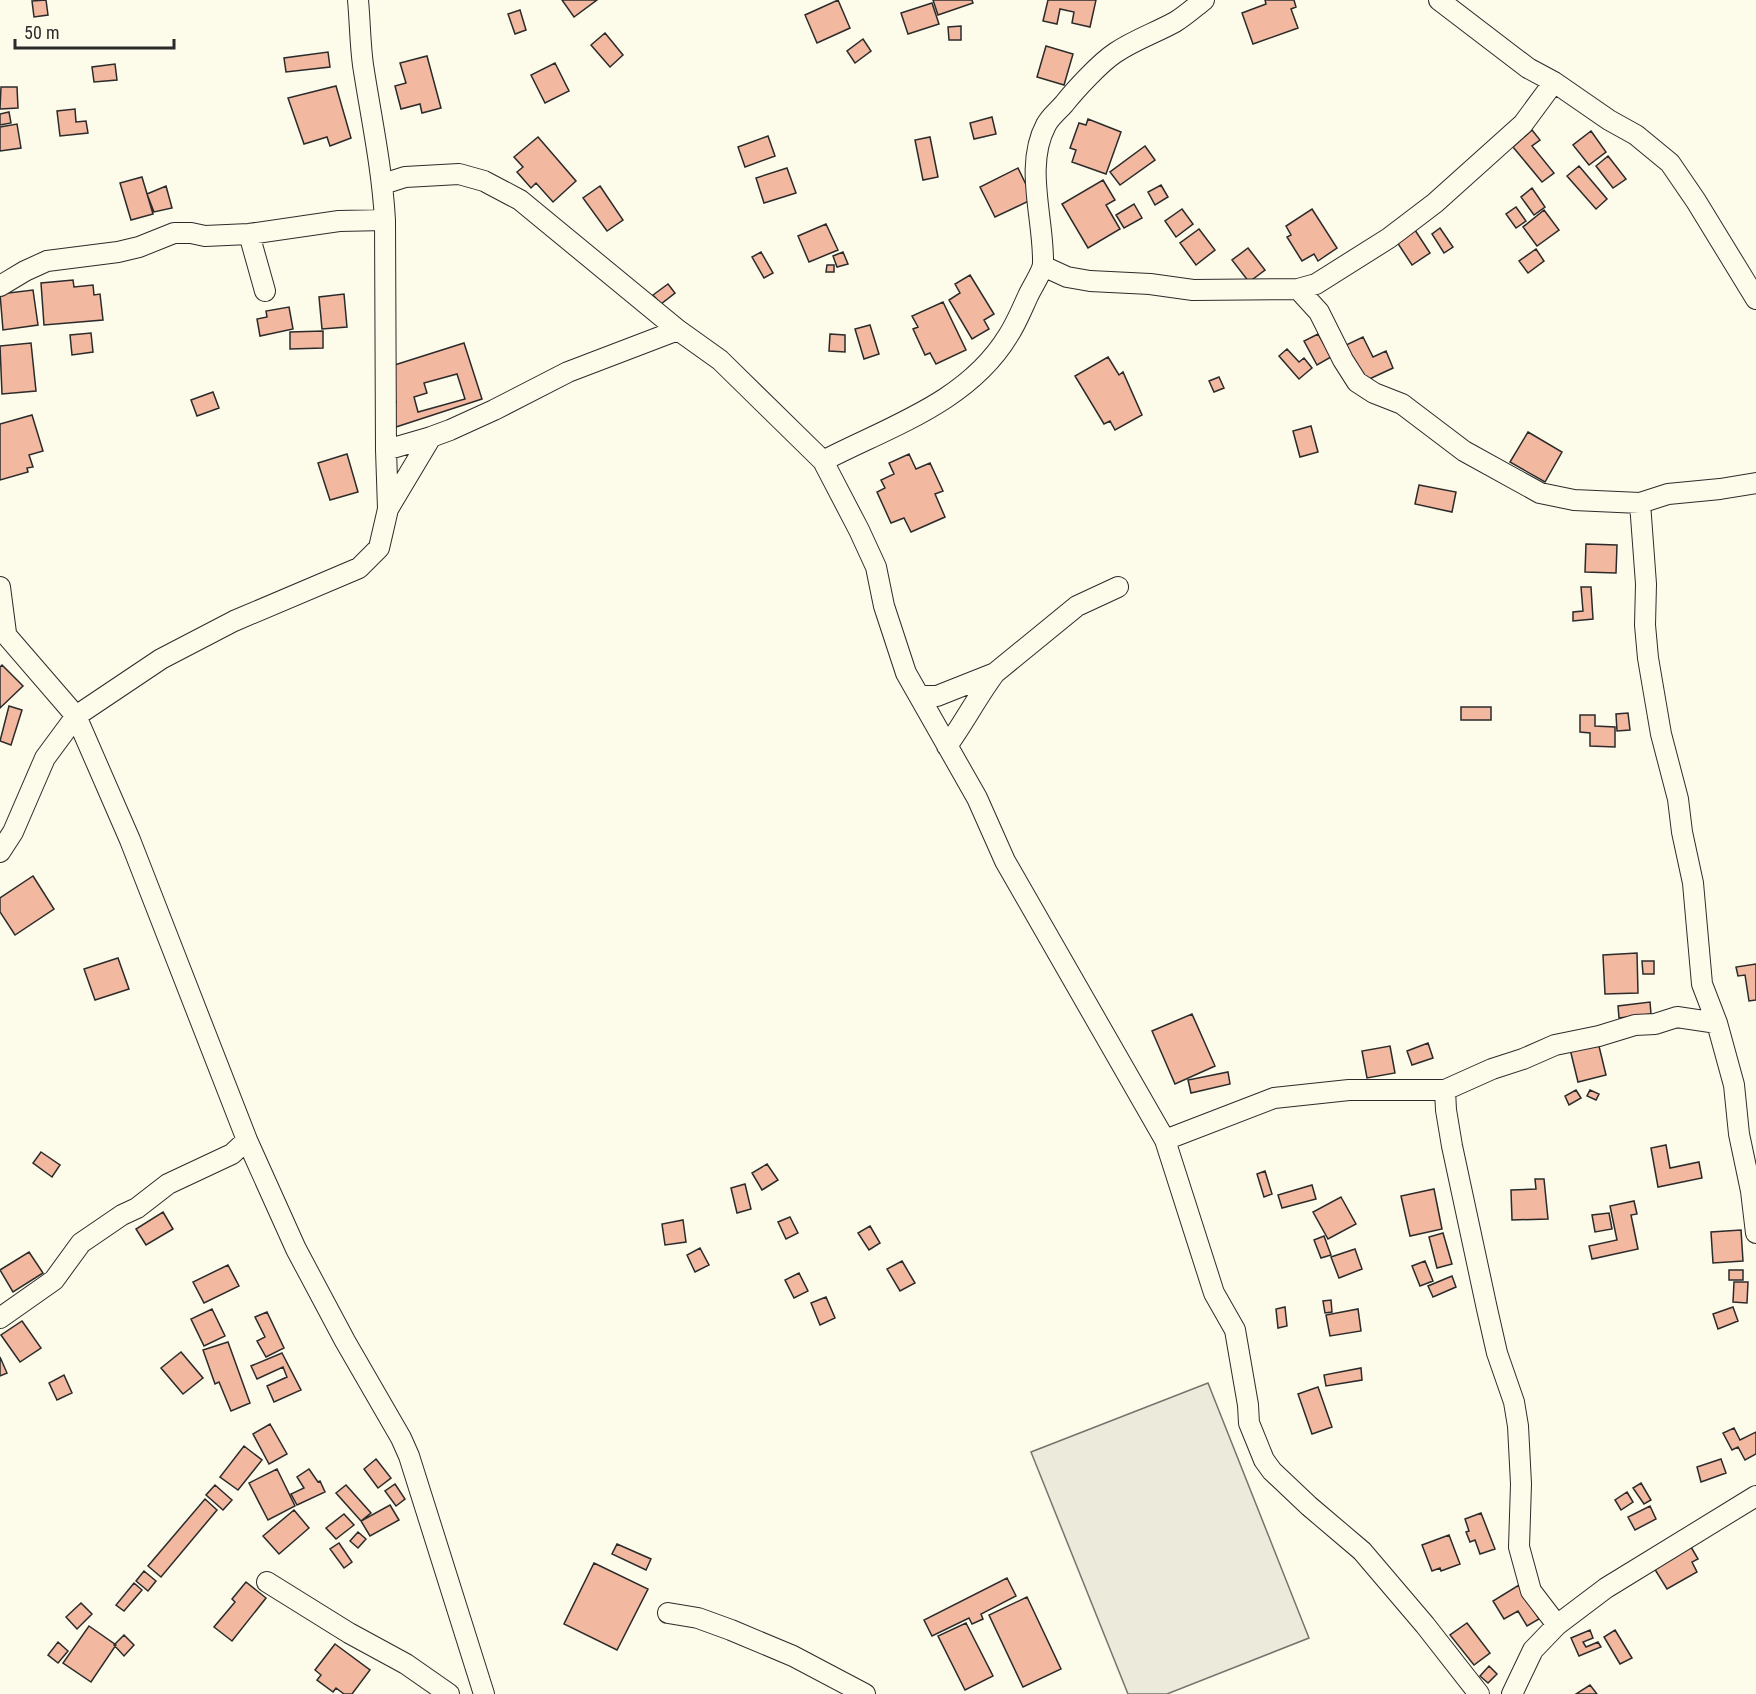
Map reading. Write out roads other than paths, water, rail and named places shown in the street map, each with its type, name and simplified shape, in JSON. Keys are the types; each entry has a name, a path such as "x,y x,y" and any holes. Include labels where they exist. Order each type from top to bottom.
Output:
{"street":[{"path":"0,852 13,832 45,758 76,716 172,653 234,621 359,568 379,548 388,509 385,220 383,184 363,63 358,0"},
{"path":"823,461 856,443 911,419 949,396 986,365 1008,337 1043,266 1041,219 1036,193 1036,150 1046,123 1072,93 1112,55 1134,41 1177,21 1204,0"},
{"path":"1439,0 1528,68 1554,82 1608,120 1636,135 1670,163 1756,299"},
{"path":"1043,266 1067,277 1090,281 1150,284 1192,290 1298,289 1316,284 1418,217 1523,124 1554,82"},
{"path":"383,184 405,177 441,174 469,176 495,186 520,200 678,330 720,360 823,461 876,567 884,606 906,673 977,798 1005,861 1165,1140 1214,1293 1235,1330 1249,1423 1264,1460 1272,1471 1309,1506 1362,1551 1425,1625 1479,1694"},
{"path":"0,286 47,261 118,252 139,247 174,233 190,232 205,236 249,234 339,221 385,220"},
{"path":"249,234 264,291"},
{"path":"1298,289 1319,312 1342,360 1357,382 1374,393 1402,404 1464,451 1540,493 1574,500 1640,502 1668,494 1756,483"},
{"path":"386,450 431,437 494,410 568,372 678,330"},
{"path":"388,509 431,437"},
{"path":"1640,502 1648,658 1661,734 1678,799 1682,832 1693,883 1702,984 1717,1023 1734,1085 1739,1134 1751,1191 1756,1233"},
{"path":"0,587 3,630 76,716 130,840 247,1140 296,1249 409,1456 484,1694"},
{"path":"947,746 995,673 1077,606 1118,587"},
{"path":"919,696 937,696 995,673"},
{"path":"1165,1140 1274,1098 1349,1090 1445,1090 1492,1068 1523,1059 1555,1045 1599,1036 1635,1025 1655,1024 1677,1017 1717,1023"},
{"path":"1445,1090 1452,1146 1486,1308 1497,1353 1514,1402 1518,1426 1521,1484 1519,1547 1531,1591 1557,1625"},
{"path":"0,1318 54,1280 81,1243 122,1215 137,1208 168,1184 232,1154 247,1140"},
{"path":"1512,1694 1533,1650 1557,1625 1606,1588 1756,1496"},
{"path":"267,1582 349,1633 406,1664 449,1694"},
{"path":"668,1613 698,1618 731,1630 793,1656 865,1694"}]}
